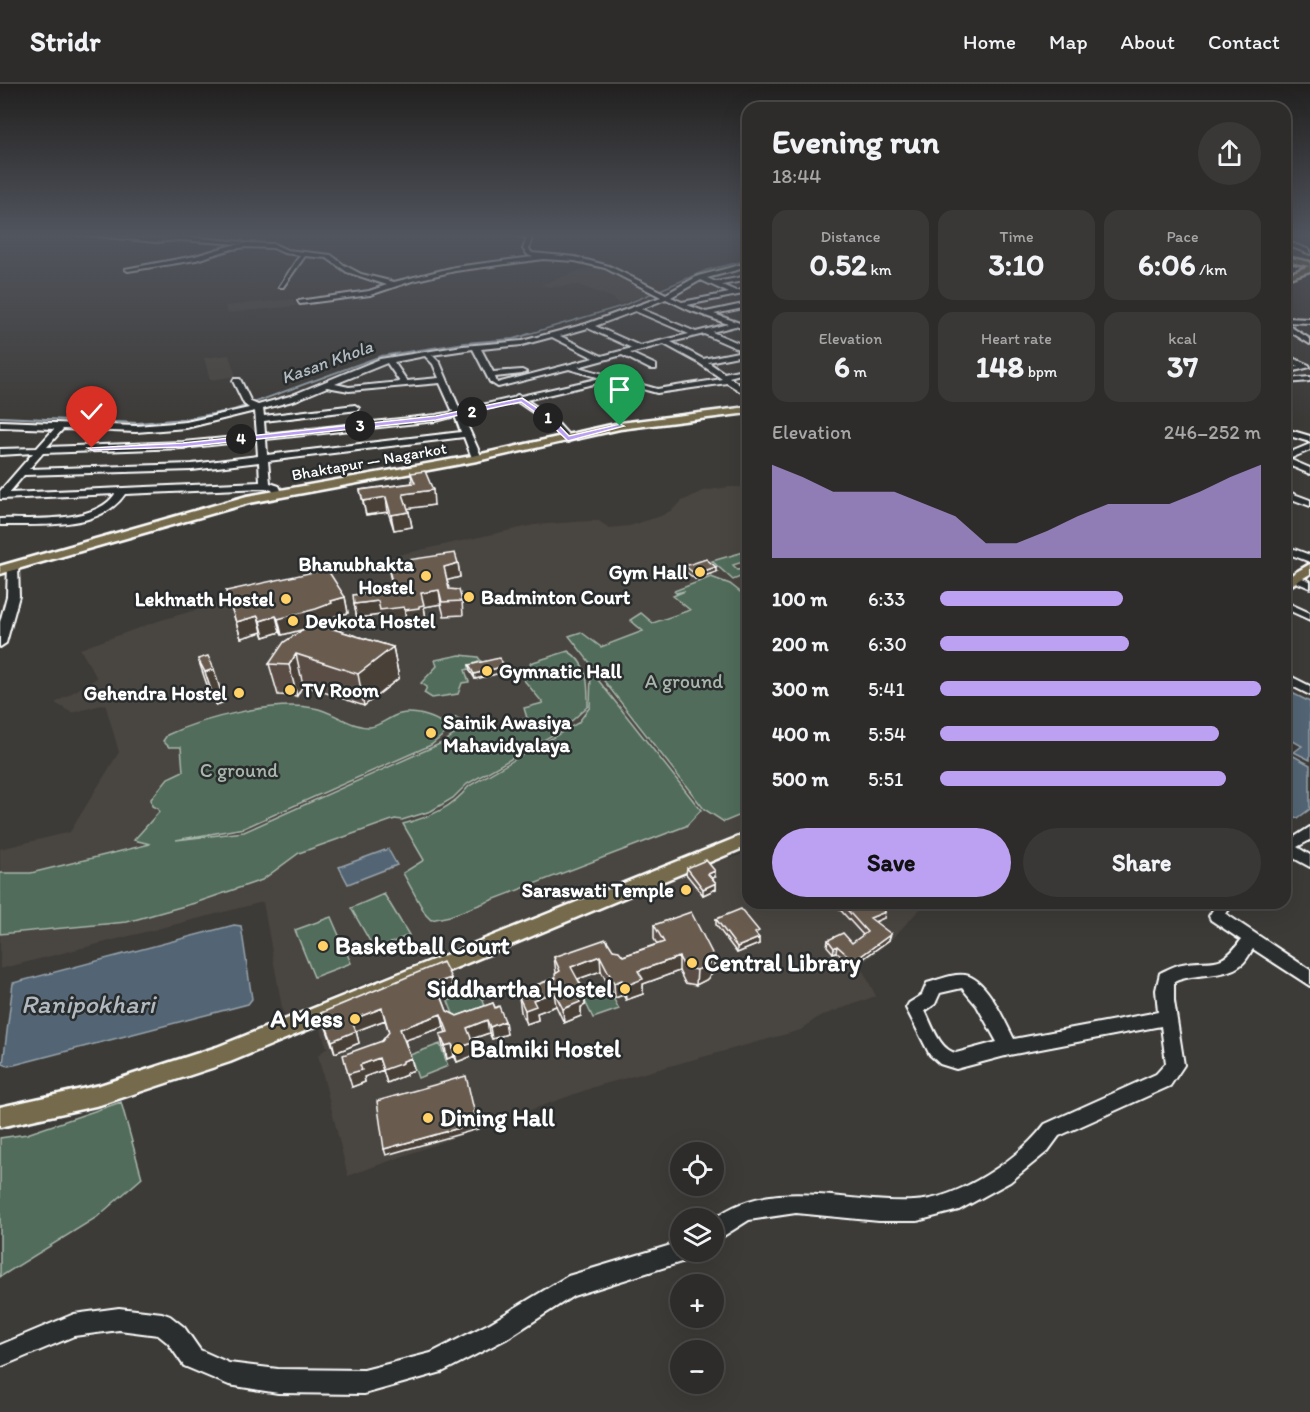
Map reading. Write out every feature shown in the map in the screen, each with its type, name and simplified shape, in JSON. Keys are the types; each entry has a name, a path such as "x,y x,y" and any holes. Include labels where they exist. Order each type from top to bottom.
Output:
{"main road":[{"name":"Bhaktapur — Nagarkot","path":"4,566 212,509 279,494 477,458 620,426 742,411"},
{"path":"1291,580 1310,568"},
{"path":"0,1117 109,1092 222,1054 742,840"}],"street":[{"path":"300,302 347,296"},
{"path":"0,424 158,428 186,425 255,410 389,360 426,353 522,343 589,326 634,308 656,296"},
{"path":"664,296 704,314 742,326"},
{"path":"680,304 720,296"},
{"path":"704,314 742,306"},
{"path":"634,308 742,349"},
{"path":"1291,320 1310,321"},
{"path":"498,385 742,322"},
{"path":"589,326 640,349"},
{"path":"1291,329 1310,342"},
{"path":"553,335 603,359"},
{"path":"665,342 702,361 742,390"},
{"path":"476,347 494,382 549,419 568,439"},
{"path":"702,361 742,352"},
{"path":"426,353 436,363 477,458"},
{"path":"624,353 654,367"},
{"path":"389,360 405,384"},
{"path":"1291,360 1306,367 1291,370"},
{"path":"491,375 571,367 657,391 726,378 742,372"},
{"path":"0,452 183,445 457,415 610,378"},
{"path":"1291,381 1310,379"},
{"path":"325,384 349,389 443,380"},
{"path":"237,381 255,410 262,437 261,458 265,485"},
{"path":"255,410 358,409 365,426"},
{"path":"1,496 60,427"},
{"path":"1291,433 1310,439"},
{"path":"23,472 192,467 466,434"},
{"path":"1291,457 1308,450"},
{"path":"1291,462 1310,471"},
{"path":"1,496 238,488 265,485 276,488 279,494"},
{"path":"0,522 57,520 91,513 112,505 122,491"},
{"path":"1291,494 1309,502"},
{"path":"0,534 13,521"},
{"path":"1291,551 1310,560"},
{"path":"0,643 13,596 4,566"},
{"path":"1291,581 1310,585"},
{"path":"1291,608 1310,617"},
{"path":"1291,682 1310,691"},
{"path":"1291,844 1301,840 1310,832"},
{"path":"1291,849 1310,862"},
{"path":"1221,909 1217,916 1310,979"},
{"path":"724,1224 747,1211 796,1203 879,1211 917,1211 959,1200 1003,1175 1041,1145 1052,1130 1163,1080 1175,1065 1175,1044 1163,995 1166,978 1183,970 1212,969 1236,960 1251,939"},
{"path":"1009,1047 981,997 971,984 963,981 933,988 929,999 915,1008 936,1050 946,1059 956,1061 1009,1047 1167,1018"},
{"path":"0,1356 74,1325 119,1319 162,1324 176,1335 192,1358 229,1374 278,1381 364,1382 434,1364 498,1331 568,1287 670,1256"}],"shaded area":[{"path":"608,296 642,296 619,304"},
{"path":"293,299 296,306 227,313 225,306"},
{"path":"229,355 236,376 210,380 204,358"},
{"name":"Sainik Awasiya Mahavidyalaya","path":"742,487 742,837 288,1015 283,1013 263,902 0,969 0,849 70,832 119,752 105,704 72,713 55,703 97,678 80,649 158,621 343,567 534,525 599,521 609,528 629,526 661,516 682,501 703,491"},
{"path":"742,854 742,909 920,909 888,943 860,965 876,996 818,1017 801,1030 597,1086 348,1176 318,1055 327,1048 317,1018 718,857 732,858"}],"green space":[{"path":"742,552 742,562 733,565 738,570 742,568 742,576 733,580 712,561"},
{"name":"A ground","path":"711,577 730,584 742,593 742,814 724,822 704,809 569,636 581,632 601,647 643,631 630,620 641,613 653,623 690,610 673,596 685,591 676,593 674,591"},
{"name":"C ground","path":"568,651 584,668 588,706 563,729 467,784 453,798 431,811 402,820 395,819 299,853 262,880 195,903 127,922 0,934 0,873 31,873 150,844 134,840 159,812 152,806 151,799 168,778 183,771 181,747 169,747 163,741 167,735 219,717 280,706 314,708 363,727 374,726 396,715 406,713 428,716 441,722 445,727 447,732 431,745 244,828 176,840 244,832 444,742 455,734 450,722 456,717 468,726 492,730 527,718 524,708 543,703 518,673 532,671 530,663"},
{"path":"460,655 478,657 481,661 475,663 473,668 465,670 469,682 462,683 458,694 432,698 424,693 427,687 421,683 437,666 435,660"},
{"path":"591,671 701,810 686,826 450,916 431,920 403,873 424,860 403,824 440,811 469,786 578,723 590,707"},
{"name":"Basketball Court","path":"384,894 409,935 375,950 351,908"},
{"name":"Basketball Court","path":"331,917 351,963 314,977 295,930"},
{"path":"607,986 619,1009 593,1018 582,995"},
{"path":"479,990 488,1014 457,1024 448,1001"},
{"path":"440,1044 448,1066 418,1078 410,1055"},
{"path":"121,1102 142,1178 97,1217 0,1277 0,1138 27,1134"}],"water":[{"path":"1291,692 1310,702 1310,760 1294,752 1302,746 1291,740"},
{"path":"1291,755 1310,765 1310,809 1298,818 1291,816"},
{"path":"388,849 397,865 348,884 339,867"},
{"name":"Ranipokhari","path":"234,925 241,926 252,999 248,1004 14,1065 3,1064 13,983"}],"building":[{"path":"425,471 433,490 403,494 409,512 391,515 386,497 363,501 360,490 415,483 411,473"},
{"path":"455,553 458,563 444,567 449,589 459,590 462,601 442,602 439,590 421,593 424,605 419,608 380,610 378,601 354,604 353,595 394,589 387,563"},
{"path":"706,559 716,567 695,574 685,566"},
{"path":"327,569 345,597 316,609 278,619 276,616 260,621 258,616 236,622 226,591"},
{"path":"313,623 393,647 358,674 296,654 289,665 269,664 284,642"},
{"path":"208,656 214,669 205,672 198,659"},
{"path":"499,658 505,666 474,674 469,665"},
{"path":"706,860 715,871 708,874 716,883 703,889 687,868"},
{"path":"741,909 759,931 755,933 759,938 737,947 716,919"},
{"path":"846,909 882,909 885,912 870,918 891,934 854,961 837,946 834,948 828,940 843,933 852,943 867,932"},
{"path":"691,912 714,957 707,966 697,970 685,968 679,957 638,971 643,979 625,986 622,980 614,983 600,956 571,967 584,991 576,994 580,1002 563,1009 554,992 533,1000 536,1006 525,1010 519,997 523,996 520,991 556,978 555,974 560,971 554,957 606,939 613,950 619,951 623,956 664,942 654,925"},
{"path":"443,962 451,978 436,983 447,1011 457,1016 493,1003 495,1008 499,1006 505,1021 490,1027 487,1020 467,1028 473,1043 454,1049 452,1044 445,1046 440,1034 448,1032 441,1014 400,1029 411,1058 383,1070 379,1058 360,1065 362,1070 348,1074 343,1055 382,1041 389,1032 382,1008 351,1020 356,1031 332,1041 321,1013"},
{"name":"Dining Hall","path":"466,1076 477,1123 384,1149 377,1101"}],"waterway":[{"name":"Kasan Khola","path":"525,335 622,306 646,296"},
{"name":"Kasan Khola","path":"0,417 138,423 185,419 234,410 381,356 465,343 513,339 530,334"}],"place":[{"name":"Gym Hall","path":"700,572"},
{"name":"Bhanubhakta Hostel","path":"426,576"},
{"name":"Badminton Court","path":"469,597"},
{"name":"Lekhnath Hostel","path":"286,599"},
{"name":"Devkota Hostel","path":"293,621"},
{"name":"Gymnatic Hall","path":"487,671"},
{"name":"TV Room","path":"290,690"},
{"name":"Gehendra Hostel","path":"239,693"},
{"name":"Sainik Awasiya Mahavidyalaya","path":"431,733"},
{"name":"Saraswati Temple","path":"686,890"},
{"name":"Basketball Court","path":"323,946"},
{"name":"Central Library","path":"692,963"},
{"name":"Siddhartha Hostel","path":"625,989"},
{"name":"A Mess","path":"355,1019"},
{"name":"Balmiki Hostel","path":"458,1049"},
{"name":"Dining Hall","path":"428,1118"}],"route":[{"path":"92,448 183,445 436,418 522,400 549,419 568,439 620,426"}]}
